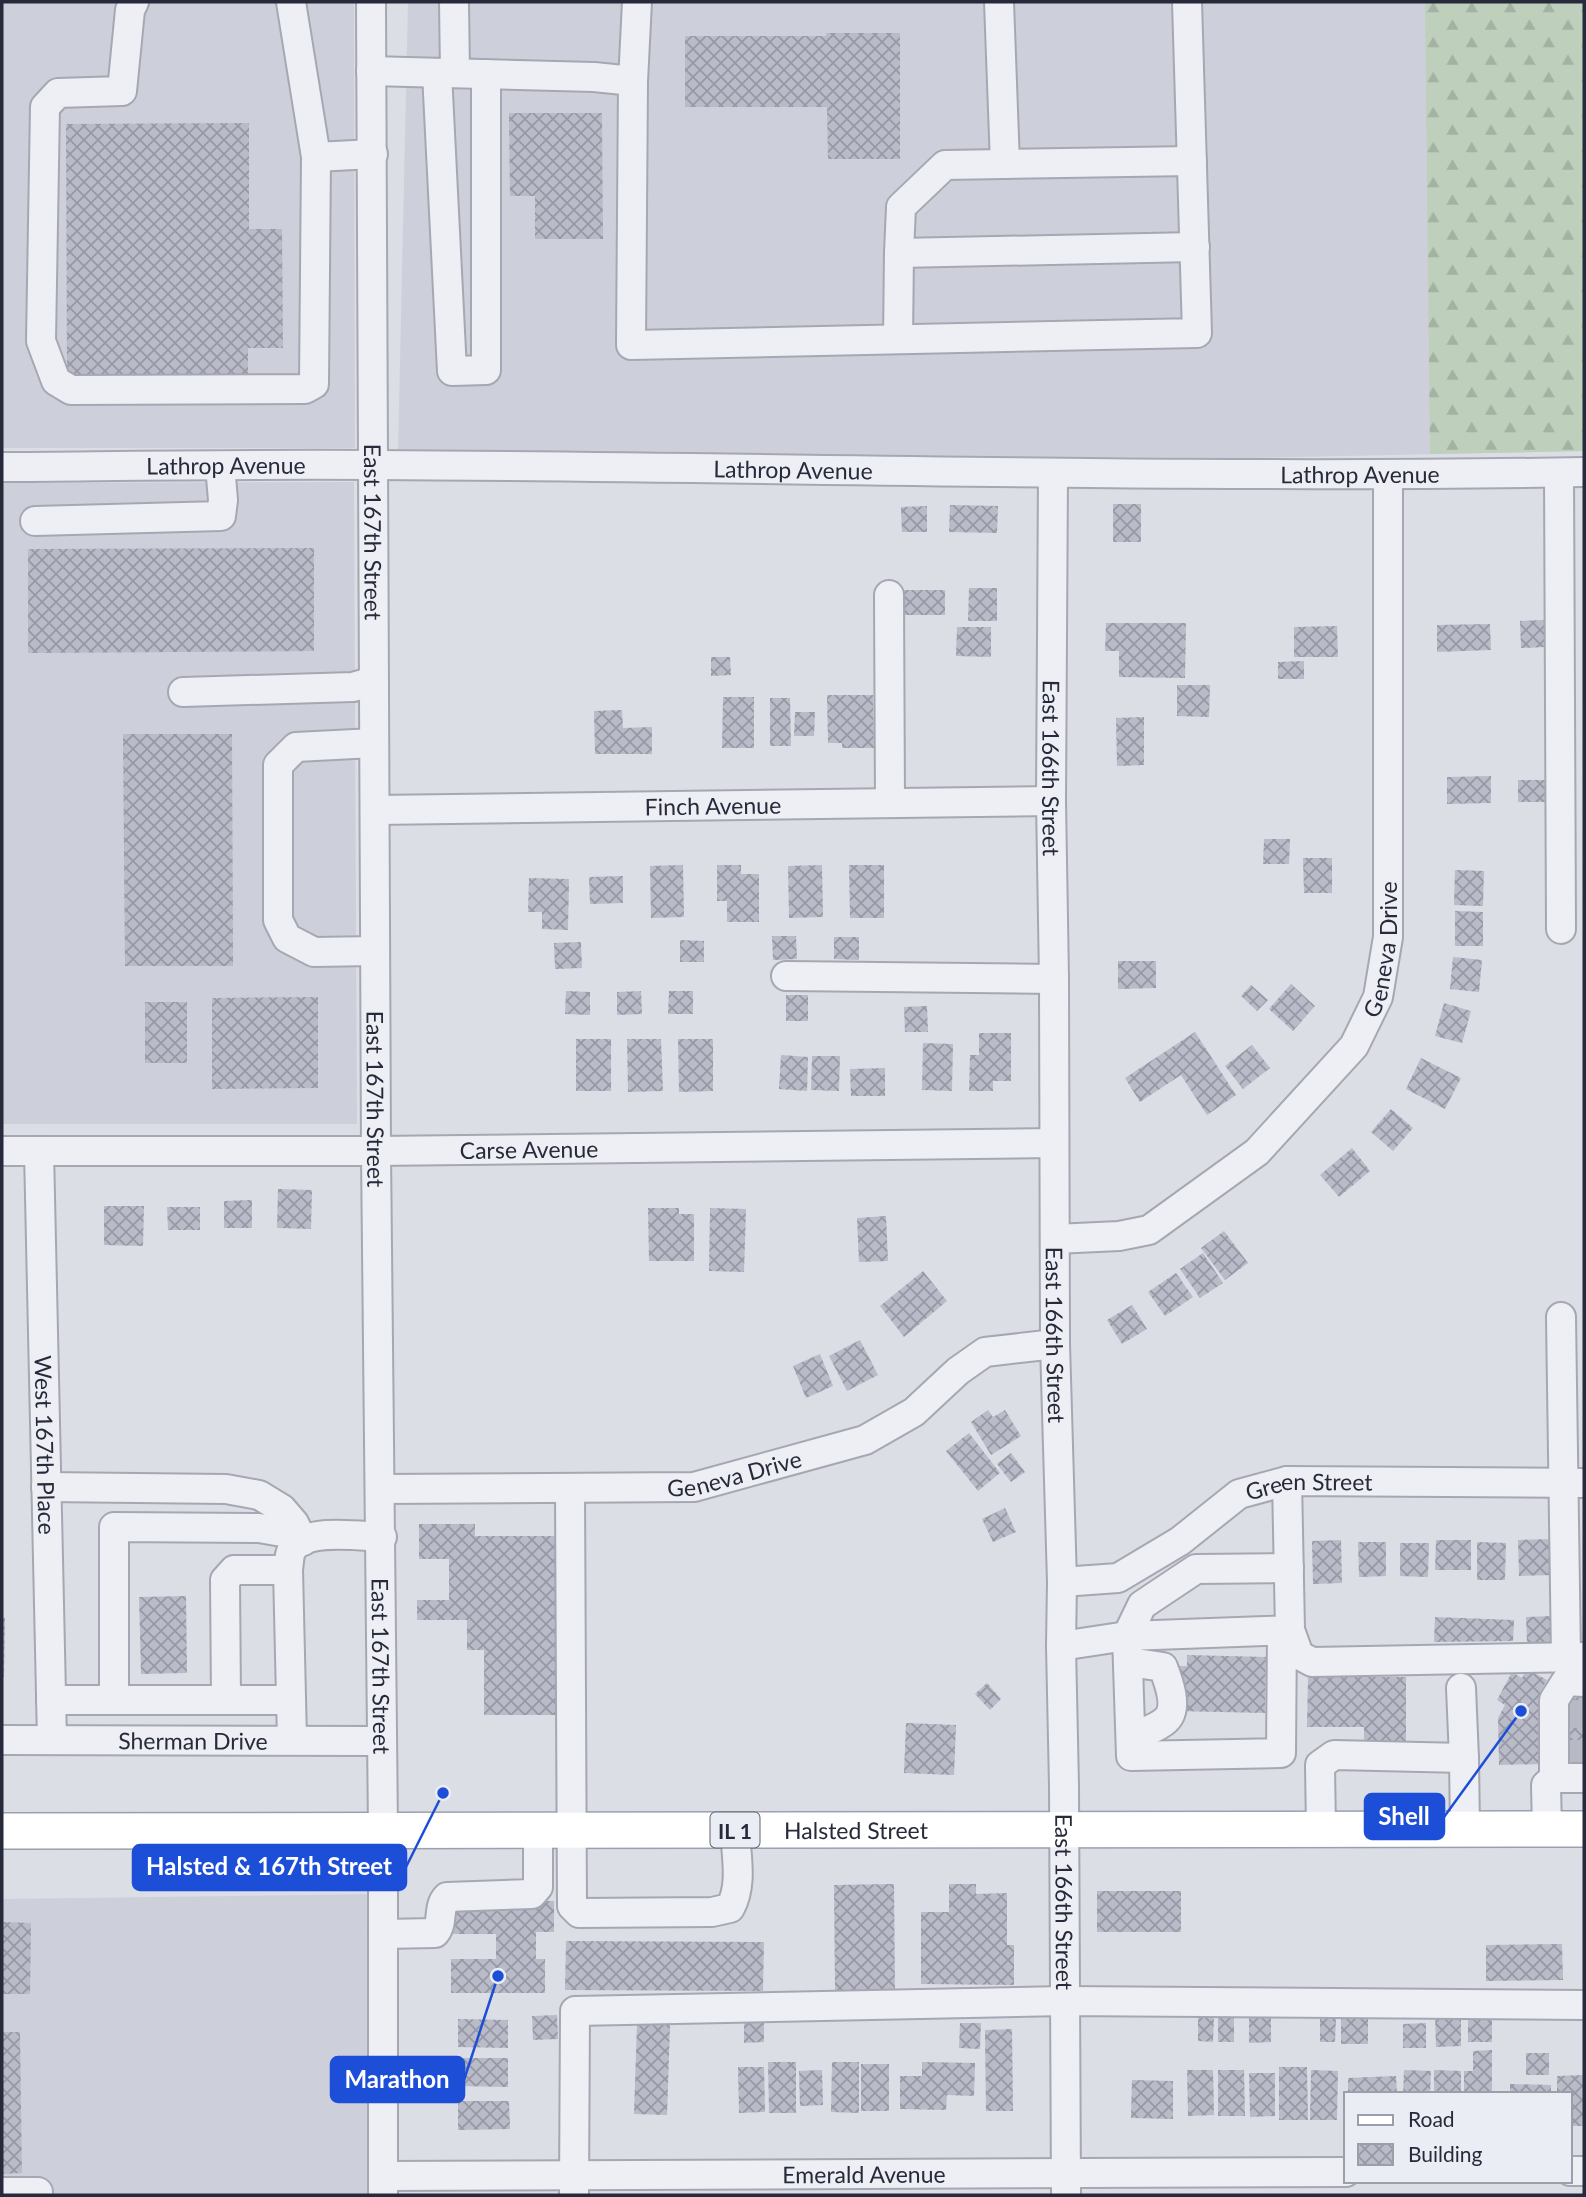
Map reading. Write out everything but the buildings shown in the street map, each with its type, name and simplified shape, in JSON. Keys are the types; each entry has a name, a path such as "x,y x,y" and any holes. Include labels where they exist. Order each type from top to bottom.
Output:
{"main road":[{"name":"Halsted Street","path":"2,1831 1584,1829"}],"street":[{"path":"134,2 130,10 122,92 58,93 45,107 41,341 56,381 71,390 305,389 314,384 316,157 291,2"},
{"name":"East 167th Street","path":"372,2 376,1151 382,1537 383,2186"},
{"path":"454,2 446,73 452,371 486,370 486,74"},
{"path":"637,2 633,80 631,345 1197,333 1187,2"},
{"path":"999,2 1005,164"},
{"path":"372,71 633,80"},
{"path":"316,157 373,154"},
{"path":"898,339 901,208 945,165 1192,160"},
{"path":"899,253 1195,247"},
{"name":"Lathrop Avenue","path":"2,467 374,465 1053,474 1388,475 1572,472"},
{"path":"35,522 164,520 221,516 223,500 220,466"},
{"path":"1561,929 1572,472"},
{"name":"East 166th Street","path":"1053,474 1051,801 1055,1344 1062,1582 1066,2184"},
{"name":"Geneva Drive","path":"1055,1239 1119,1236 1149,1230 1257,1152 1354,1046 1377,997 1388,937 1388,475"},
{"path":"889,594 890,803"},
{"path":"183,692 353,688 374,681"},
{"path":"374,743 296,747 278,765 276,843 278,919 287,938 314,952 375,951"},
{"name":"Finch Avenue","path":"375,810 1051,801"},
{"path":"786,976 1054,979"},
{"name":"Carse Avenue","path":"2,1151 376,1151 1054,1143"},
{"name":"West 167th Place","path":"39,1151 52,1740"},
{"path":"1290,1638 1312,1662 1575,1657 1574,1483 1561,1317"},
{"name":"Geneva Drive","path":"381,1489 694,1487 865,1440 914,1412 958,1371 985,1352 1055,1344"},
{"path":"1287,1481 1290,1638 1298,1735 1302,1757 1320,1765"},
{"name":"Green Street","path":"1062,1582 1118,1578 1180,1541 1240,1494 1287,1481 1574,1483"},
{"path":"46,1487 226,1489 259,1495 282,1508 294,1522 303,1541"},
{"path":"570,1489 572,1906 579,1913 712,1912 730,1908 737,1886 735,1830"},
{"path":"114,1700 114,1527 259,1528 282,1532 303,1541"},
{"path":"292,1740 288,1570 293,1548 303,1541 321,1535 382,1537"},
{"path":"1289,1568 1196,1569 1142,1605 1128,1649 1131,1756 1281,1753 1290,1638"},
{"path":"226,1700 225,1580 234,1570 288,1570"},
{"path":"1061,1646 1089,1643 1128,1649 1290,1638"},
{"path":"1128,1649 1164,1667 1170,1685 1171,1712 1166,1721 1131,1738"},
{"path":"1547,1830 1546,1785 1559,1762 1561,1714 1554,1700 1566,1681 1584,1682"},
{"path":"1461,1688 1465,1830"},
{"path":"51,1700 291,1700"},
{"name":"Sherman Drive","path":"2,1740 382,1741"},
{"path":"1320,1765 1334,1755 1464,1758"},
{"path":"1559,1762 1584,1778"},
{"path":"1320,1765 1321,1830"},
{"path":"383,1934 435,1933 439,1929 441,1903 447,1897 532,1894 538,1887 538,1830"},
{"path":"574,2185 575,2011 1064,2001 1584,2005"},
{"name":"Emerald Avenue","path":"383,2186 1066,2184 1344,2172"},
{"path":"2,2192 38,2192 38,2195"}],"shaded area":[{"path":"2,2 354,2 355,448 2,448"},
{"path":"408,2 1584,2 1584,451 1247,458 398,453"},
{"path":"354,482 357,1124 2,1124 2,483"},
{"path":"383,1894 383,2195 2,2195 2,1899"}],"green space":[{"path":"1425,2 1584,2 1584,451 1430,454"}],"tunnel":[{"path":"1568,1714 1584,1714"},
{"path":"1568,1754 1584,1754"}],"place":[{"name":"Shell","path":"1521,1711"},
{"name":"Halsted & 167th Street","path":"443,1793"},
{"name":"Marathon","path":"498,1976"}]}
